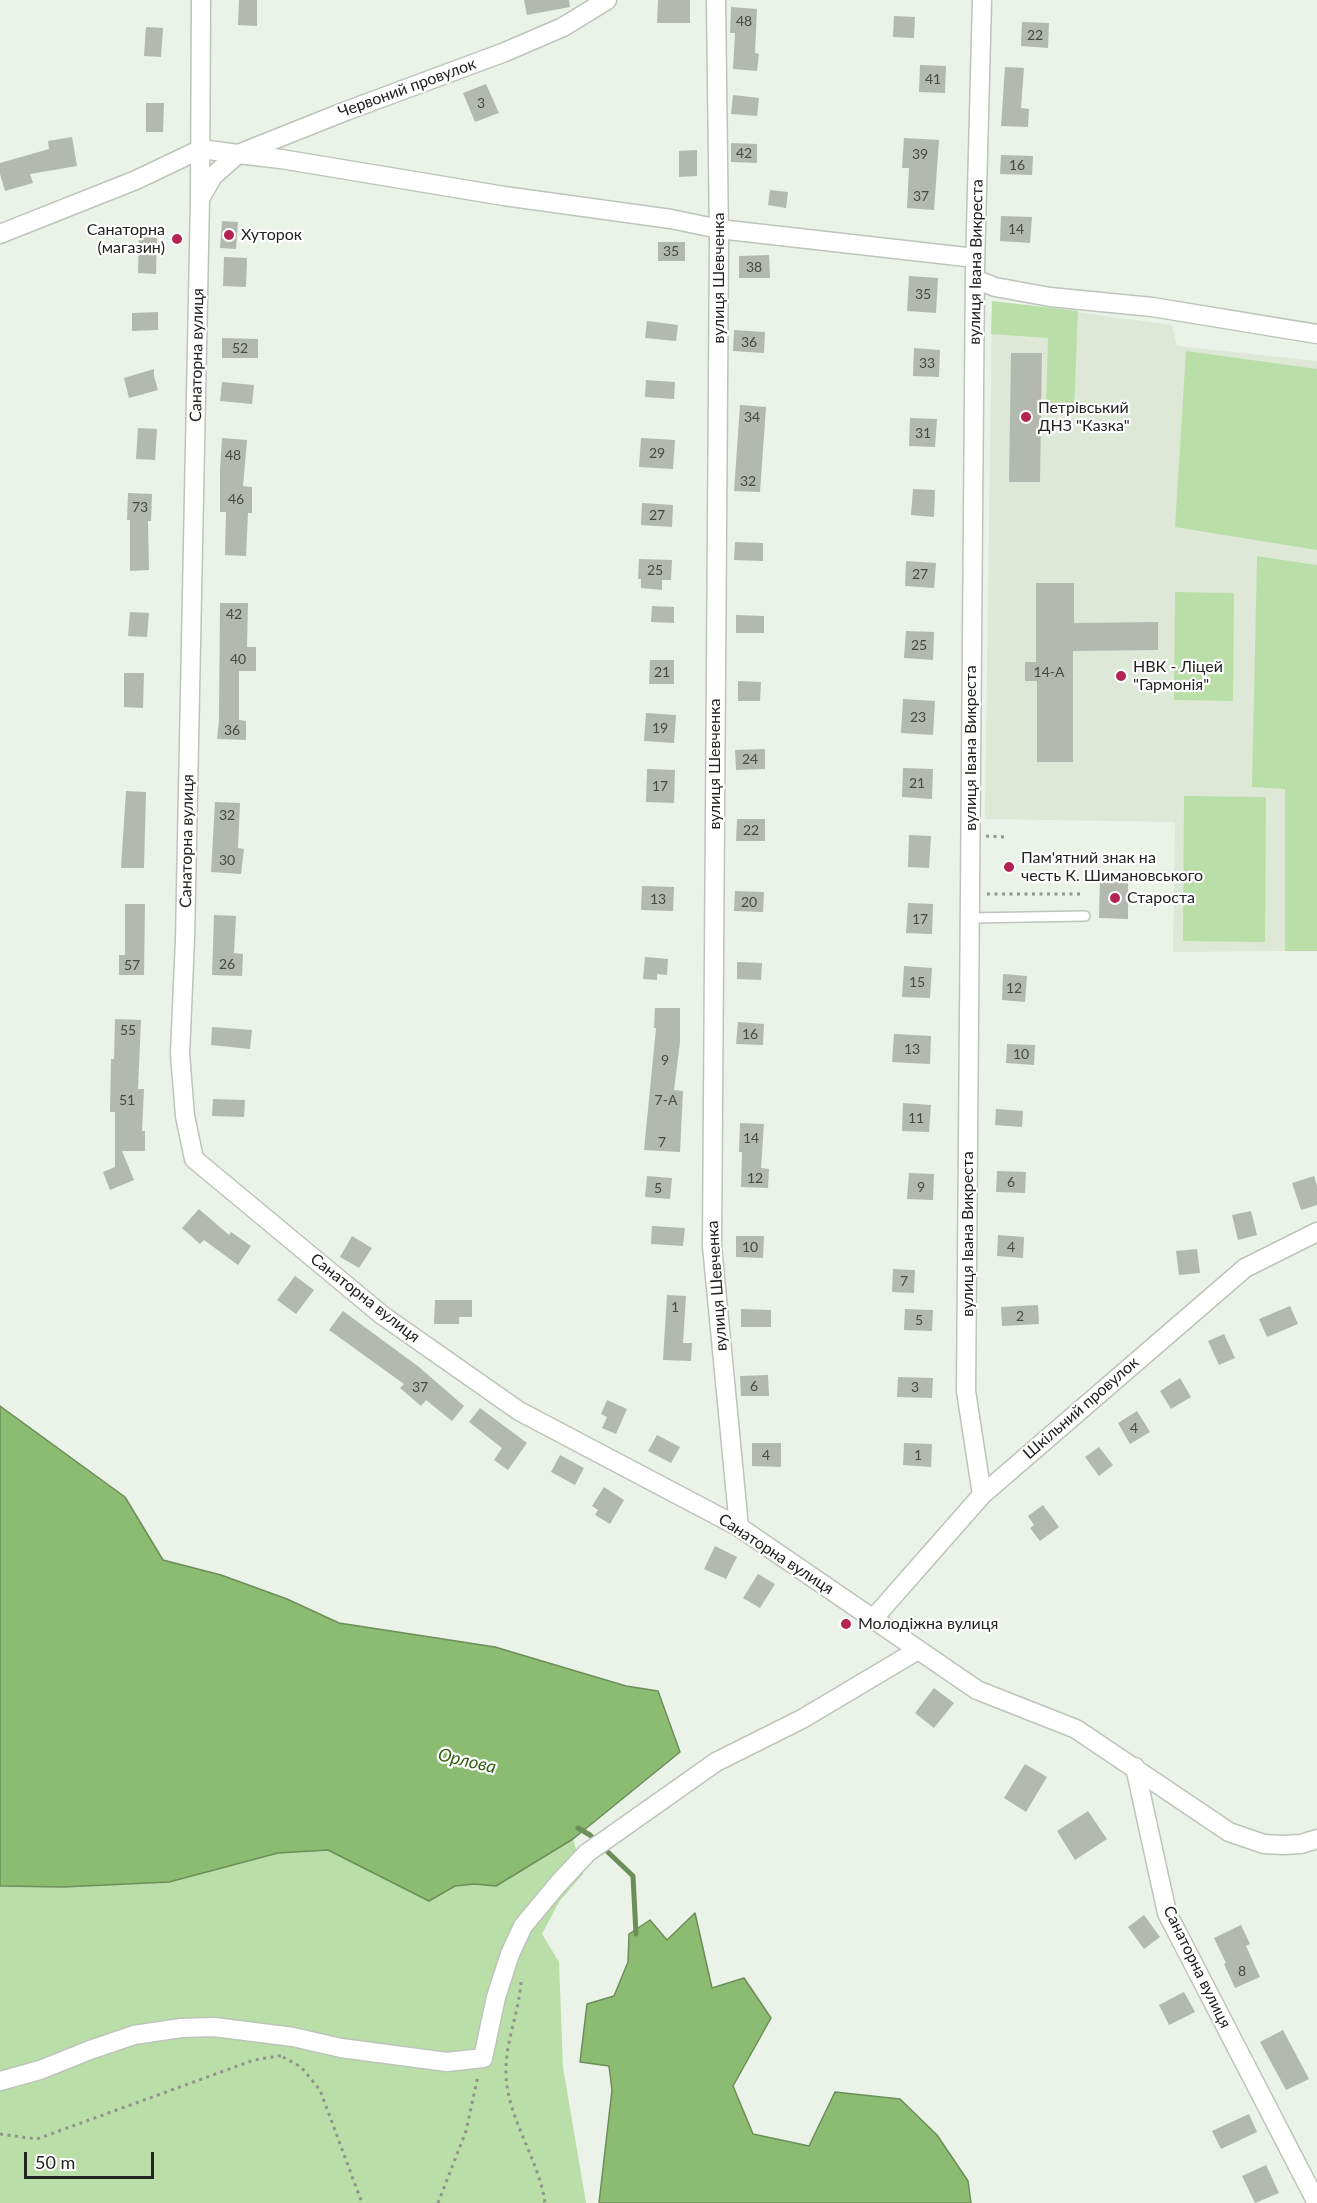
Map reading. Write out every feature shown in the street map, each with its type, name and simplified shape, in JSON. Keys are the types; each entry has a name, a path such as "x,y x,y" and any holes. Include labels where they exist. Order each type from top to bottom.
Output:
{"street":[{"name":"Санаторна вулиця","path":"201,0 201,150 185,939 180,1054 185,1116 194,1159 382,1315 519,1411 739,1527 977,1690 1076,1729 1135,1767 1167,1913 1317,2203"},
{"name":"Червоний провулок","path":"201,150 238,154 505,52 563,27 607,0"},
{"name":"вулиця Шевченка","path":"716,0 719,229 712,1246 739,1527"},
{"name":"вулиця Івана Викреста","path":"982,0 975,258 966,1391 982,1495"},
{"path":"0,234 136,180 201,150"},
{"path":"200,199 213,176 238,154 504,196 670,219 719,229 975,258"},
{"path":"975,279 995,287 1050,297 1152,307 1317,334"},
{"name":"Шкільний провулок","path":"873,1619 982,1495 1245,1268 1317,1232"},
{"path":"0,2081 40,2070 134,2035 181,2028 214,2027 293,2037 340,2048 447,2062 483,2058 496,1997 510,1954 523,1926 587,1853 716,1762 802,1719 918,1650"},
{"path":"1135,1767 1221,1827 1246,1839 1283,1845 1301,1844 1317,1839"}],"lane":[{"path":"970,918 1085,916"}],"path":[{"path":"970,894 1084,894"},
{"path":"521,1980 508,2044 506,2075 514,2112 542,2184 544,2203"},
{"path":"0,2134 37,2139 254,2060 293,2054"},
{"path":"282,2056 301,2067 321,2090 362,2203"},
{"path":"438,2203 466,2132 483,2058"}],"shaded area":[{"name":"НВК - Ліцей \"Гармонія\"","path":"992,301 1172,325 1177,346 1317,361 1317,565 1257,556 1253,787 1285,788 1285,951 1173,952 1175,822 985,819"},
{"path":"992,301 1078,311 1074,410 1046,407 1048,338 991,334"},
{"path":"1186,351 1317,369 1317,550 1175,527"},
{"path":"1257,556 1317,565 1317,951 1285,951 1285,789 1252,787"},
{"path":"1175,592 1234,593 1233,701 1174,700"},
{"path":"1184,796 1266,797 1265,942 1183,941"},
{"path":"573,1839 583,1874 559,1902 542,1934 559,1962 563,2067 586,2203 0,2203 0,1886 63,1887 169,1882 278,1853 328,1850 429,1901 455,1886 474,1884 496,1886"}],"water":[{"path":"0,1406 125,1497 163,1560 221,1575 287,1599 339,1623 495,1647 626,1686 658,1691 680,1752 573,1839 496,1886 474,1884 455,1886 429,1901 328,1850 278,1853 169,1882 63,1887 0,1886"},
{"path":"695,1913 712,1988 744,1978 771,2018 733,2086 753,2134 809,2146 835,2092 900,2099 937,2135 968,2181 971,2203 599,2203 612,2090 609,2066 580,2062 587,2004 614,1996 628,1962 629,1934 650,1920 667,1940"}],"building":[{"path":"239,0 257,0 257,26 238,25"},
{"path":"524,0 569,0 570,7 527,15"},
{"path":"658,0 690,0 690,23 657,23"},
{"path":"731,7 757,9 755,53 759,54 757,71 733,69 735,33 730,33"},
{"path":"894,16 915,17 914,38 893,37"},
{"path":"1022,22 1049,23 1048,48 1021,46"},
{"path":"146,27 163,28 161,57 144,56"},
{"path":"920,65 946,66 945,93 919,92"},
{"path":"1005,67 1024,68 1021,108 1029,109 1028,127 1001,126"},
{"path":"486,84 499,113 475,122 463,93"},
{"path":"733,95 759,98 757,116 731,114"},
{"path":"146,103 164,103 163,132 146,132"},
{"path":"72,137 77,166 30,174 33,183 5,191 0,174 0,163 49,149 48,141"},
{"path":"904,138 939,140 934,210 907,208 909,168 902,168"},
{"path":"731,143 757,144 757,163 731,162"},
{"path":"697,150 697,176 679,177 679,151"},
{"path":"1001,155 1033,156 1032,175 1000,174"},
{"path":"770,190 788,192 786,208 768,205"},
{"path":"1001,216 1032,217 1030,243 1000,241"},
{"name":"Хуторок","path":"222,221 238,222 236,249 220,248"},
{"path":"139,237 157,238 156,274 138,273"},
{"path":"658,242 685,242 685,261 658,261"},
{"path":"769,255 770,278 739,278 739,256"},
{"path":"224,257 247,258 246,287 223,286"},
{"path":"909,276 938,278 936,313 907,311"},
{"path":"158,312 158,330 132,331 132,313"},
{"path":"647,321 678,325 676,341 645,338"},
{"path":"734,330 765,332 764,353 733,351"},
{"path":"222,338 258,339 258,358 222,358"},
{"path":"914,348 940,350 939,377 913,376"},
{"name":"Петрівський ДНЗ \"Казка\"","path":"1011,353 1042,353 1040,482 1009,482"},
{"path":"154,369 158,390 129,398 124,378"},
{"path":"646,380 675,382 674,399 645,397"},
{"path":"222,382 254,385 252,404 220,401"},
{"path":"740,405 766,407 760,492 734,491"},
{"path":"910,418 937,419 935,447 909,446"},
{"path":"138,428 157,429 155,460 136,459"},
{"path":"222,438 247,440 243,486 252,487 252,513 248,513 246,556 225,555 226,512 220,512"},
{"path":"641,438 675,440 673,469 639,467"},
{"path":"913,489 935,490 934,517 911,515"},
{"path":"128,493 152,494 151,521 148,521 149,570 130,571"},
{"path":"642,503 673,505 672,527 641,525"},
{"path":"735,542 763,543 763,561 734,560"},
{"path":"639,559 672,560 671,580 662,580 662,590 641,588 641,579 638,579"},
{"path":"906,561 936,563 934,588 905,586"},
{"path":"1036,583 1074,583 1074,623 1158,622 1158,650 1073,651 1073,762 1037,762 1037,681 1025,681 1025,662 1036,662"},
{"path":"220,603 248,603 247,647 256,647 256,671 239,671 239,720 246,721 246,740 217,739"},
{"path":"652,606 674,607 674,623 651,622"},
{"path":"130,612 149,613 147,637 128,636"},
{"path":"736,615 764,616 764,633 736,633"},
{"path":"906,631 934,632 933,660 904,658"},
{"path":"650,660 674,660 674,684 649,684"},
{"path":"124,673 144,673 143,708 124,707"},
{"path":"738,681 761,682 760,701 738,701"},
{"path":"903,699 935,701 933,735 901,733"},
{"path":"646,713 676,715 674,743 644,741"},
{"path":"765,749 765,769 736,770 735,750"},
{"path":"903,768 933,769 932,799 902,797"},
{"path":"647,769 675,770 674,803 646,802"},
{"path":"126,791 146,792 144,868 121,868"},
{"path":"215,802 240,803 238,848 244,849 241,874 211,872"},
{"path":"737,819 765,819 765,841 736,841"},
{"path":"909,835 931,836 929,868 908,867"},
{"path":"1100,875 1128,876 1128,919 1099,918"},
{"path":"642,886 674,887 673,911 641,910"},
{"path":"735,891 764,892 763,912 734,911"},
{"path":"908,903 933,904 932,934 906,933"},
{"path":"125,904 145,904 144,975 119,975 119,955 125,955"},
{"path":"214,915 236,916 234,953 243,954 242,976 212,975"},
{"path":"645,957 668,959 667,975 657,974 657,980 643,979"},
{"path":"737,962 762,963 761,980 737,979"},
{"path":"904,966 932,968 930,998 902,997"},
{"path":"1003,974 1027,976 1025,1002 1002,1000"},
{"path":"655,1008 680,1008 680,1042 674,1090 683,1091 680,1152 644,1150 656,1028 654,1028"},
{"path":"115,1019 141,1020 138,1089 144,1089 142,1131 145,1131 145,1151 122,1151 134,1180 110,1190 103,1172 115,1167 115,1112 110,1112 111,1059 114,1059"},
{"path":"738,1022 764,1024 763,1045 736,1044"},
{"path":"212,1027 252,1030 250,1049 211,1045"},
{"path":"894,1034 931,1036 930,1064 892,1062"},
{"path":"1007,1044 1035,1045 1034,1065 1006,1063"},
{"path":"213,1099 245,1100 244,1117 212,1116"},
{"path":"903,1103 931,1105 929,1132 902,1131"},
{"path":"996,1109 1023,1111 1022,1127 995,1125"},
{"path":"740,1123 764,1124 761,1168 769,1169 768,1188 741,1187"},
{"path":"997,1171 1026,1172 1025,1193 996,1192"},
{"path":"909,1173 934,1174 933,1200 907,1199"},
{"path":"647,1176 672,1178 670,1199 645,1197"},
{"path":"1314,1176 1317,1186 1317,1205 1301,1210 1292,1183"},
{"path":"199,1209 229,1235 231,1232 251,1246 238,1265 204,1240 200,1244 182,1228"},
{"path":"1251,1211 1257,1235 1238,1240 1232,1215"},
{"path":"652,1226 685,1228 683,1246 651,1244"},
{"path":"998,1235 1024,1237 1023,1258 997,1256"},
{"path":"352,1236 372,1248 359,1268 340,1257"},
{"path":"736,1236 764,1236 763,1258 736,1257"},
{"path":"1197,1249 1200,1273 1179,1275 1176,1251"},
{"path":"893,1269 915,1270 914,1293 892,1292"},
{"path":"295,1276 314,1290 296,1314 277,1300"},
{"path":"667,1295 686,1296 683,1343 692,1343 691,1361 663,1360"},
{"path":"435,1300 472,1300 472,1317 459,1317 459,1324 434,1324"},
{"path":"1038,1305 1039,1324 1002,1326 1001,1307"},
{"path":"1290,1306 1298,1324 1267,1337 1259,1319"},
{"path":"741,1309 771,1310 771,1327 741,1327"},
{"path":"905,1309 933,1310 932,1331 904,1330"},
{"path":"343,1311 419,1367 464,1406 452,1421 426,1400 421,1406 400,1388 404,1384 329,1330"},
{"path":"1224,1334 1235,1358 1219,1365 1208,1341"},
{"path":"768,1375 769,1396 741,1396 740,1376"},
{"path":"898,1377 933,1378 932,1398 897,1397"},
{"path":"1180,1378 1191,1397 1171,1409 1160,1391"},
{"path":"607,1400 627,1409 616,1434 602,1428 607,1417 601,1414"},
{"path":"480,1408 527,1443 508,1470 494,1460 502,1448 469,1422"},
{"path":"1137,1411 1150,1432 1130,1444 1118,1423"},
{"path":"657,1435 680,1447 671,1463 648,1451"},
{"path":"752,1443 781,1443 781,1467 752,1466"},
{"path":"904,1443 932,1444 931,1467 903,1465"},
{"path":"1099,1447 1113,1465 1099,1476 1085,1457"},
{"path":"560,1455 584,1468 575,1485 551,1472"},
{"path":"604,1487 624,1500 610,1524 595,1515 598,1510 592,1506"},
{"path":"1043,1505 1059,1527 1040,1541 1030,1528 1034,1525 1028,1516"},
{"path":"715,1546 737,1557 726,1579 704,1569"},
{"path":"758,1574 775,1584 760,1608 743,1598"},
{"path":"934,1688 954,1703 934,1728 915,1713"},
{"path":"1025,1764 1047,1777 1026,1812 1004,1798"},
{"path":"1088,1811 1107,1839 1075,1860 1057,1831"},
{"path":"1144,1915 1160,1937 1144,1949 1128,1927"},
{"path":"1241,1925 1250,1944 1246,1946 1260,1977 1235,1988 1214,1938"},
{"path":"1184,1992 1195,2012 1169,2025 1159,2005"},
{"path":"1283,2030 1309,2079 1286,2090 1260,2042"},
{"path":"1249,2114 1257,2132 1221,2149 1212,2131"},
{"path":"1266,2165 1279,2193 1255,2203 1242,2176"}],"waterway":[{"name":"Орлова","path":"578,1828 590,1835 633,1876 636,1934"}],"place":[{"name":"Хуторок","path":"229,235"},
{"name":"Санаторна (магазин)","path":"177,239"},
{"name":"Петрівський ДНЗ \"Казка\"","path":"1026,417"},
{"name":"НВК - Ліцей \"Гармонія\"","path":"1121,676"},
{"name":"Пам'ятний знак на честь К. Шимановського","path":"1009,867"},
{"name":"Староста","path":"1115,898"},
{"name":"Молодіжна вулиця","path":"846,1624"}]}
